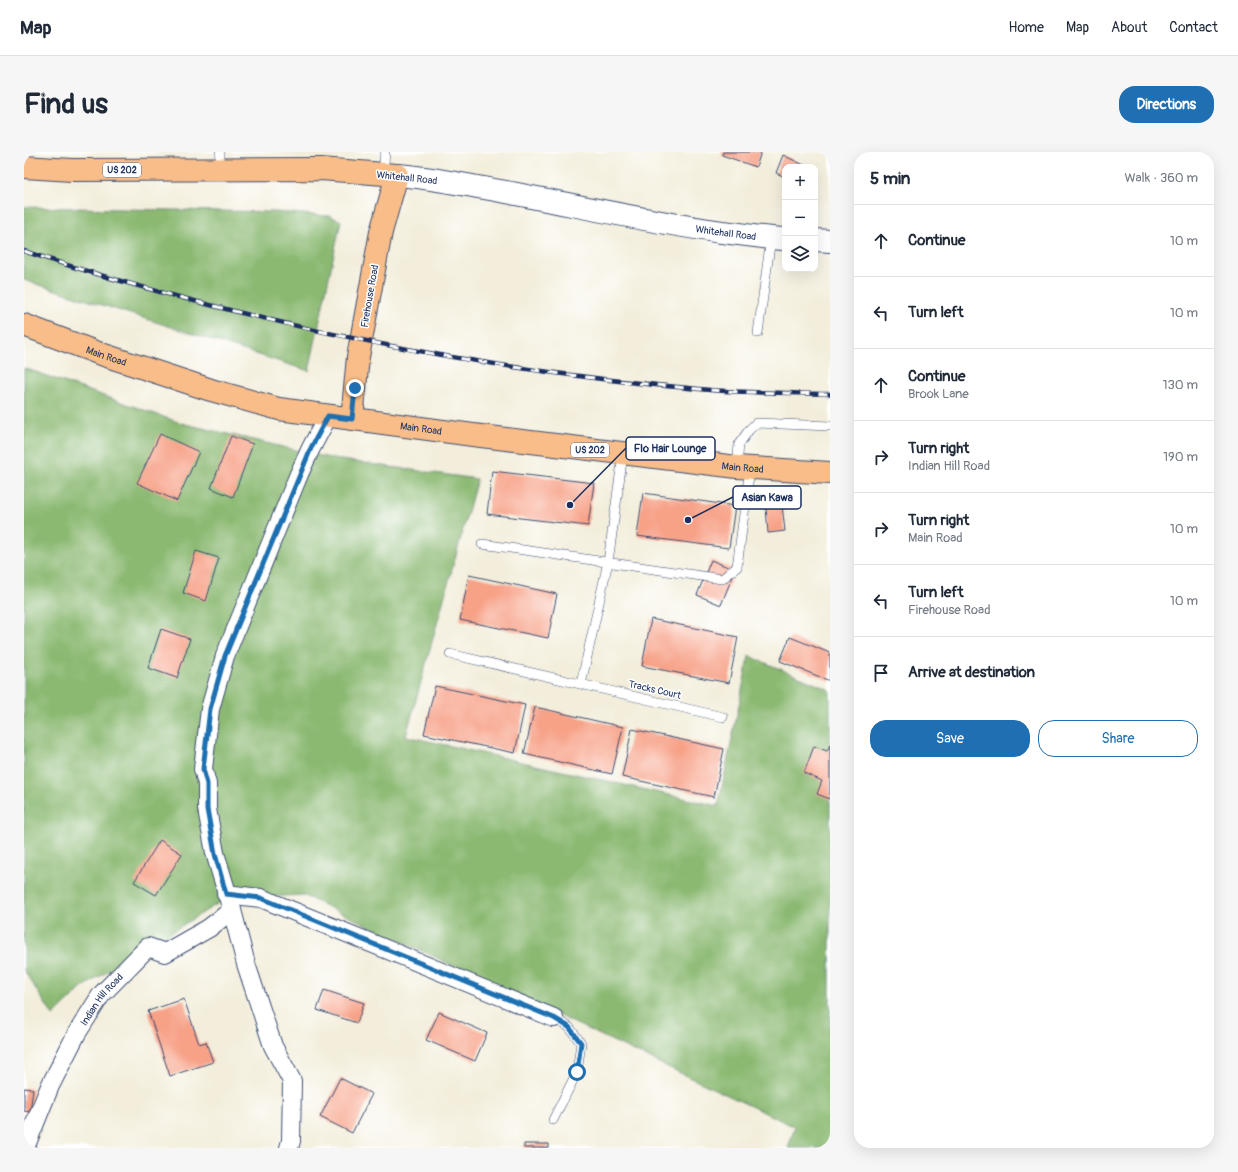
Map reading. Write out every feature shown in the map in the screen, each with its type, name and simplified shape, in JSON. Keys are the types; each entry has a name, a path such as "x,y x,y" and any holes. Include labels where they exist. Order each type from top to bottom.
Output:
{"main road":[{"name":"Whitehall Road","path":"24,167 72,170 220,161 321,170 390,174"},
{"name":"Firehouse Road","path":"352,419 358,357 390,174"},
{"name":"Main Road","path":"24,325 98,353 211,390 279,409 623,454 744,467 830,472"}],"street":[{"name":"Whitehall Road","path":"390,174 419,176 448,181 613,214 682,226 778,238"},
{"path":"818,240 830,241"},
{"path":"290,1144 292,1081 273,1046 246,964 215,854 207,809 207,784 203,769 210,709 225,656 299,474 328,416"},
{"path":"229,902 261,898 554,1018"},
{"name":"Indian Hill Road","path":"25,1148 50,1086 77,1033 101,995 148,947 165,953 209,928 229,902"}],"lane":[{"path":"384,152 390,174"},
{"path":"758,333 778,238"},
{"path":"482,544 722,579 737,567 744,467 739,444 756,422 830,426"},
{"path":"581,684 608,562 623,454"},
{"name":"Tracks Court","path":"450,654 724,717"},
{"path":"553,1120 577,1072 581,1043 569,1027 554,1018"}],"green space":[{"path":"24,207 275,212 330,216 341,221 309,371 24,280"},
{"path":"24,368 181,423 334,459 477,479 406,736 718,806 749,656 830,690 830,1148 788,1148 795,1127 303,895 225,899 83,987 53,1016 24,970"}],"building":[{"path":"723,152 761,152 756,167 722,155"},
{"path":"783,155 802,164 782,164 782,176 776,173"},
{"path":"160,434 199,452 177,501 137,483"},
{"path":"231,436 253,444 233,497 211,488"},
{"path":"492,471 594,483 588,526 487,514"},
{"path":"643,493 735,506 729,548 637,536"},
{"path":"782,505 785,531 768,533 766,507"},
{"path":"196,551 219,558 206,601 183,593"},
{"path":"711,560 735,570 721,605 697,595"},
{"path":"469,575 557,594 548,638 460,620"},
{"path":"651,619 738,637 729,683 642,666"},
{"path":"161,629 190,639 177,678 148,668"},
{"path":"790,637 830,653 830,681 780,661"},
{"path":"435,686 525,705 515,753 424,734"},
{"path":"535,707 623,727 612,774 524,754"},
{"path":"632,729 724,749 714,797 622,777"},
{"path":"830,745 830,799 817,794 822,781 804,773 814,746 827,751"},
{"path":"160,840 182,854 156,895 134,882"},
{"path":"324,990 364,1003 357,1023 317,1010"},
{"path":"184,999 199,1044 206,1042 213,1062 170,1076 148,1011"},
{"path":"439,1012 487,1033 475,1061 426,1040"},
{"path":"340,1078 372,1094 352,1133 320,1117"},
{"path":"24,1088 33,1089 30,1112 24,1111"},
{"path":"524,1144 549,1144 549,1148 524,1148"}],"railway":[{"path":"24,251 143,287 275,321 337,335 460,358 585,377 647,384 725,391 830,394"}],"place":[{"name":"Flo Hair Lounge","path":"570,505"},
{"name":"Asian Kawa","path":"688,520"}],"route":[{"path":"355,388 352,419 328,416 299,474 225,656 210,709 203,769 207,784 207,809 215,854 226,894 261,898 554,1018 569,1027 581,1043 577,1072"}]}
